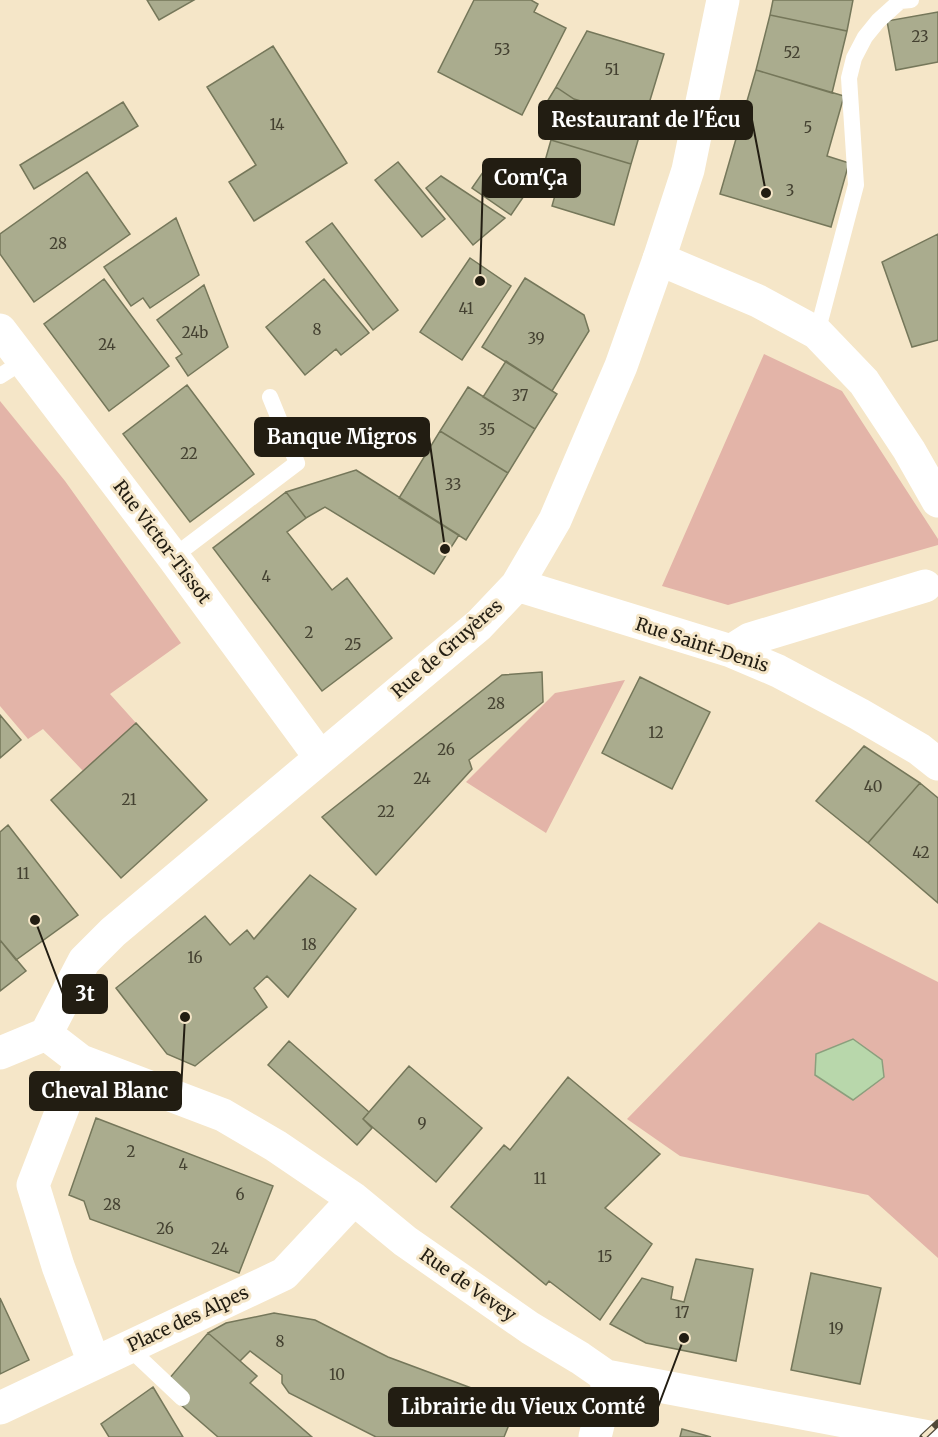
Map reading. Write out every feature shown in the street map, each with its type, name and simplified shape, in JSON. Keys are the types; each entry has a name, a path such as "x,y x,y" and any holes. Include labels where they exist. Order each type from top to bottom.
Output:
{"street":[{"name":"Rue de Gruyères","path":"46,1034 84,961 112,932 479,625 517,585 555,520 621,366 659,259 688,170 723,0"},
{"path":"659,259 758,301 817,333 864,382 909,450 938,501"},
{"name":"Rue Victor-Tissot","path":"0,330 12,368 173,556 320,757"},
{"name":"Rue Saint-Denis","path":"517,585 731,651 778,671 859,714 919,749 938,764"},
{"path":"731,651 750,639 925,586"},
{"path":"0,1053 46,1034"},
{"name":"Rue de Vevey","path":"46,1034 81,1061 223,1114 276,1146 354,1199 415,1247 530,1328 606,1376 929,1437"},
{"path":"81,1061 33,1185 58,1266 94,1363"},
{"name":"Place des Alpes","path":"0,1408 284,1274 354,1199"},
{"path":"595,1437 607,1388 606,1376"}],"lane":[{"path":"817,333 856,185 849,78 854,58 865,37 878,21 900,1 911,0"},
{"path":"173,556 297,463 270,397"},
{"path":"128,1347 182,1398"}],"shaded area":[{"path":"764,354 842,391 938,539 938,545 728,605 662,586"},
{"path":"0,401 65,481 181,643 110,694 136,723 83,771 43,729 28,739 0,706"},
{"path":"625,680 546,833 466,782 555,693"},
{"path":"819,922 938,982 938,1258 868,1195 680,1156 627,1119"},
{"path":"853,1039 882,1060 884,1077 853,1100 815,1075 816,1054"}],"building":[{"path":"147,0 194,0 159,20"},
{"path":"474,0 531,0 538,4 534,12 566,28 522,115 438,72"},
{"path":"773,0 853,0 847,31 770,15"},
{"path":"938,12 938,62 896,70 887,21"},
{"path":"770,15 847,31 832,93 756,70"},
{"path":"587,31 664,54 644,120 574,99 556,87"},
{"path":"273,46 347,163 254,221 229,182 256,165 207,87"},
{"path":"756,70 844,96 827,156 849,163 831,227 720,194"},
{"path":"556,87 574,99 644,120 631,164 551,140 555,124 539,115"},
{"path":"123,102 138,126 34,189 20,165"},
{"path":"551,140 631,164 614,225 552,206 563,167 545,161"},
{"path":"398,162 445,219 422,237 375,180"},
{"path":"490,162 505,173 500,180 524,196 511,215 472,188"},
{"path":"87,172 130,234 34,302 0,254 0,234"},
{"path":"441,176 505,218 473,245 426,188"},
{"path":"176,218 199,275 150,308 143,298 131,306 104,267"},
{"path":"332,223 398,310 373,330 306,242"},
{"path":"938,234 938,340 912,347 882,262"},
{"path":"470,258 511,286 462,360 420,332"},
{"path":"525,278 584,315 589,331 552,391 482,347"},
{"path":"104,279 169,366 109,411 44,324"},
{"path":"324,279 369,333 341,355 336,349 305,375 266,327"},
{"path":"204,285 228,347 188,376 176,358 182,354 157,320"},
{"path":"506,361 557,394 535,429 483,397"},
{"path":"187,385 254,474 190,522 123,434"},
{"path":"468,387 535,429 508,473 440,431"},
{"path":"440,431 508,473 466,540 399,498"},
{"path":"356,470 459,535 434,574 325,507 306,518 286,492"},
{"path":"286,492 306,518 287,532 332,590 347,578 392,638 322,691 213,548"},
{"path":"542,672 543,702 469,760 472,769 376,875 322,817 502,675"},
{"path":"640,677 710,712 672,789 602,753"},
{"path":"0,715 21,740 0,758"},
{"path":"136,723 207,800 121,878 51,800"},
{"path":"864,746 920,783 868,843 816,801"},
{"path":"920,783 938,798 938,903 868,843"},
{"path":"8,825 78,915 16,960 0,940 0,832"},
{"path":"310,875 356,909 288,997 267,976 254,988 267,1007 195,1066 167,1054 116,988 205,916 230,945 247,930 254,939"},
{"path":"0,940 26,971 0,991"},
{"path":"289,1041 369,1112 363,1119 372,1128 357,1145 268,1065"},
{"path":"409,1066 482,1128 436,1182 363,1119"},
{"path":"568,1077 660,1154 605,1208 652,1244 600,1320 549,1281 546,1285 451,1207 504,1145 510,1150"},
{"path":"96,1118 273,1186 239,1273 90,1219 84,1201 69,1195"},
{"path":"696,1259 753,1269 736,1361 646,1343 610,1324 642,1278 673,1287 671,1299 684,1302"},
{"path":"811,1273 881,1288 860,1384 791,1370"},
{"path":"0,1298 29,1360 0,1374"},
{"path":"274,1313 315,1320 388,1357 517,1405 504,1437 376,1437 289,1393 282,1383 282,1375 250,1351 240,1361 208,1333 226,1323"},
{"path":"208,1333 257,1376 250,1383 312,1437 218,1437 180,1404 168,1380"},
{"path":"153,1387 183,1437 109,1437 101,1424"},
{"path":"682,1429 711,1437 680,1437"}],"railway":[{"path":"923,1437 938,1423"}],"place":[{"name":"Restaurant de l'Écu","path":"766,193"},
{"name":"Com'Ça","path":"480,281"},
{"name":"Banque Migros","path":"445,549"},
{"name":"3t","path":"35,920"},
{"name":"Cheval Blanc","path":"185,1017"},
{"name":"Librairie du Vieux Comté","path":"684,1338"}]}
